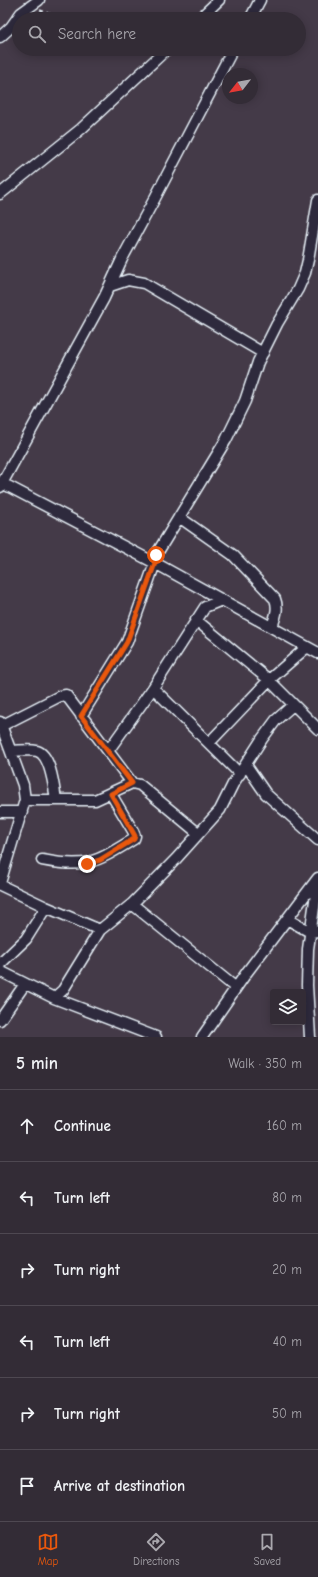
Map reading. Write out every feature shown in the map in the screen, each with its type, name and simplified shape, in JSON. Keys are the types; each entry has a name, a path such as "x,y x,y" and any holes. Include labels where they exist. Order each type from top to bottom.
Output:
{"street":[{"path":"206,12 219,0"},
{"path":"254,12 260,0"},
{"path":"22,12 35,3"},
{"path":"0,37 12,26"},
{"path":"0,194 81,129 159,56"},
{"path":"229,56 122,259 110,286 1,484 155,563 318,653"},
{"path":"81,716 127,642 155,563 156,555 226,440 245,400 258,362 277,324 293,300 305,274 318,200"},
{"path":"110,286 128,280 144,283 263,353"},
{"path":"179,517 233,555 275,599 277,605 272,627"},
{"path":"202,589 205,607"},
{"path":"108,750 153,688 205,607 222,600"},
{"path":"196,620 270,680 318,729"},
{"path":"209,743 270,680 307,647"},
{"path":"153,688 209,743 243,770 266,794 318,840"},
{"path":"100,930 46,907 0,884 25,800 23,785 11,751 3,739 1,724 63,694 108,750 132,783 140,785 198,833"},
{"path":"54,998 63,990 100,930 132,904 176,859 220,810 243,770 276,720 293,705"},
{"path":"11,751 37,751 42,754 53,777 56,800"},
{"path":"25,800 91,801 111,794 132,783"},
{"path":"42,860 64,864 87,864 100,860 134,839 135,836 133,831 111,794"},
{"path":"0,812 22,812"},
{"path":"202,1037 236,988 318,878"},
{"path":"310,1037 314,1015 307,985 314,931 318,878"},
{"path":"132,904 236,988"},
{"path":"0,964 26,939 46,907"},
{"path":"287,919 314,931"},
{"path":"0,971 54,998 156,1037"},
{"path":"0,1020 25,984"},
{"path":"63,990 64,1002"}],"path":[{"path":"35,3 47,12"}],"route":[{"path":"87,864 100,860 134,839 135,836 111,794 132,783 81,716 127,642 155,563 156,555"}]}
